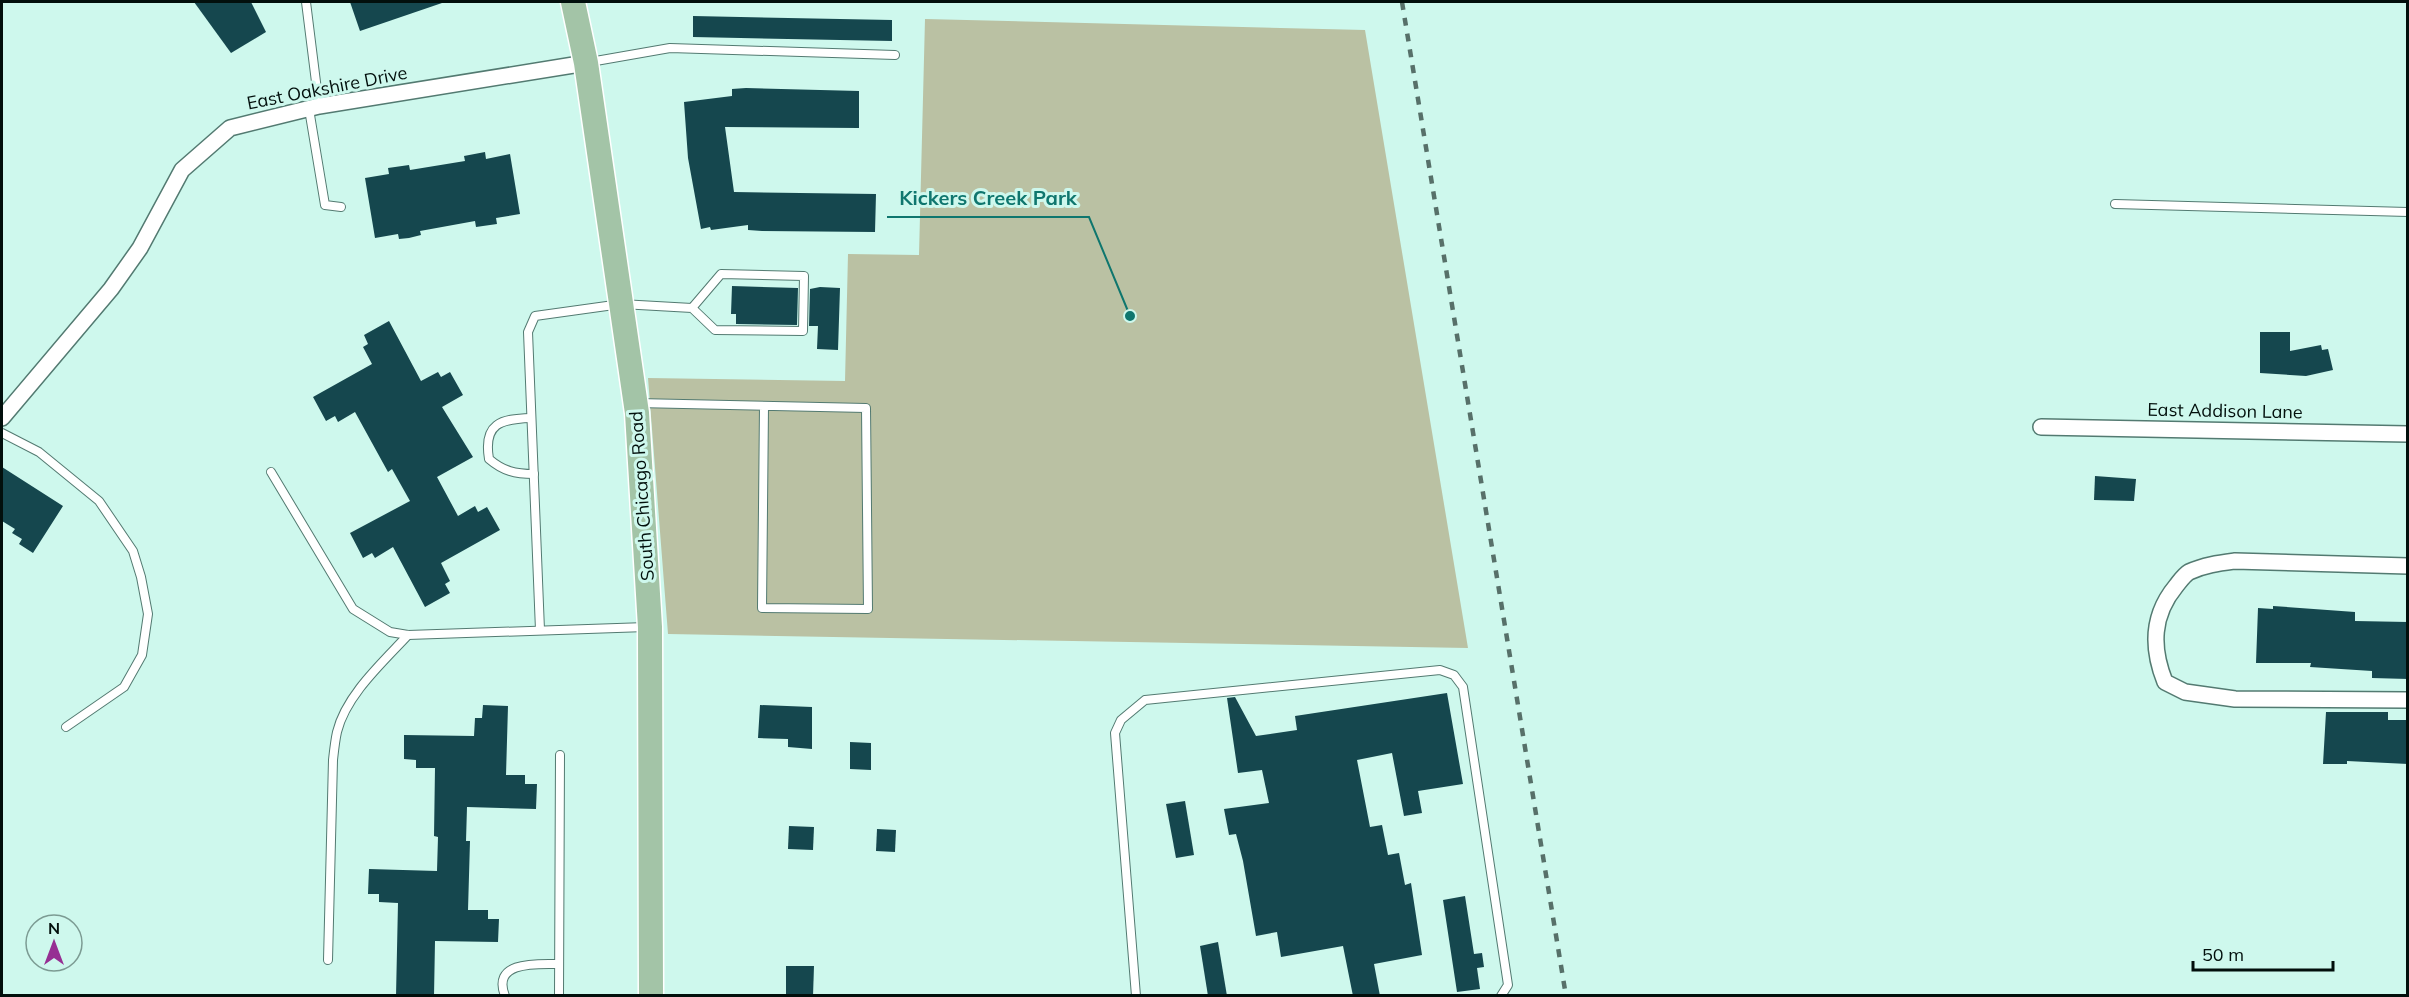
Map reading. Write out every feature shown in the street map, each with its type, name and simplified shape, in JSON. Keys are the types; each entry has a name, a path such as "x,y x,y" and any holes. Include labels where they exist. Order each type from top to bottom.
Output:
{"main road":[{"name":"South Chicago Road","path":"573,2 586,63 636,403 650,627 651,996"}],"street":[{"name":"East Oakshire Drive","path":"2,418 111,289 140,248 182,170 231,128 314,107 586,63"},
{"name":"East Addison Lane","path":"2041,427 2408,434"},
{"path":"2408,566 2235,561 2209,565 2187,573 2162,603 2155,639 2157,663 2165,682 2185,692 2235,699 2408,700"}],"lane":[{"path":"306,2 314,107 325,205 341,207"},
{"path":"586,63 670,48 895,55"},
{"path":"2115,204 2408,212"},
{"path":"540,630 528,332 535,316 621,304 692,308 715,330 803,331 804,276 721,274 692,308"},
{"path":"636,403 866,408 868,609 762,608 764,406"},
{"path":"531,418 506,419 494,427 486,444 489,459 501,469 517,474 534,474"},
{"path":"2,433 39,452 99,501 133,551 141,577 148,614 142,655 124,687 66,727"},
{"path":"272,472 353,609 390,632 408,635 650,627"},
{"path":"328,960 333,760 337,730 351,703 379,666 408,635"},
{"path":"1136,996 1115,733 1121,720 1145,700 1440,670 1454,675 1463,687 1508,986 1502,996"},
{"path":"559,996 560,755"},
{"path":"505,996 504,980 510,970 519,965 559,964"}],"green space":[{"path":"925,19 1365,30 1468,648 668,634 648,378 845,381 848,254 919,255"}],"building":[{"path":"194,2 251,2 266,32 231,53"},
{"path":"350,2 442,2 442,3 360,31"},
{"path":"693,16 892,20 892,41 693,37"},
{"path":"732,89 859,91 859,128 725,127 734,192 876,194 875,232 762,231 748,230 748,225 711,230 710,227 701,229 688,158 684,102 732,96"},
{"path":"485,152 486,159 510,154 520,214 496,218 497,224 476,227 475,221 420,231 421,235 409,238 399,239 398,234 375,238 365,178 389,174 388,168 409,165 410,170 465,161 464,156"},
{"path":"732,286 798,288 797,325 736,324 736,314 731,314"},
{"path":"840,288 838,350 817,349 818,326 809,326 810,289"},
{"path":"389,321 421,381 438,372 441,377 450,372 463,395 442,407 473,457 437,477 458,516 475,506 478,512 487,507 500,530 441,563 450,581 445,584 450,593 425,607 393,547 375,558 372,553 363,558 350,533 410,501 392,469 388,472 355,412 338,422 335,416 326,421 313,397 372,364 363,347 368,344 364,335"},
{"path":"2260,332 2290,332 2290,351 2321,345 2322,350 2328,349 2333,370 2306,376 2260,373"},
{"path":"2,467 63,506 33,553 19,544 22,539 12,533 15,529 2,521"},
{"path":"2095,476 2136,479 2134,501 2094,500"},
{"path":"2273,606 2355,612 2355,621 2408,622 2408,679 2372,678 2372,671 2310,667 2311,663 2256,663 2258,608 2273,609"},
{"path":"1447,693 1463,784 1418,791 1422,813 1404,816 1392,753 1357,760 1370,827 1382,825 1388,855 1399,853 1405,885 1411,883 1422,955 1374,964 1380,996 1353,996 1343,946 1281,957 1277,932 1256,936 1243,861 1236,834 1229,835 1224,809 1269,803 1262,770 1238,773 1227,698 1235,697 1256,736 1297,730 1295,716"},
{"path":"483,705 508,706 506,775 525,775 525,784 537,784 536,809 467,807 466,841 470,841 468,910 488,910 488,919 499,919 498,942 435,941 434,996 396,996 398,903 379,902 379,894 368,894 369,869 437,871 438,837 434,836 435,768 416,768 416,760 404,759 404,735 474,736 475,718 482,718"},
{"path":"760,705 812,707 812,749 788,747 788,739 758,738"},
{"path":"2326,712 2388,712 2388,720 2408,720 2408,764 2347,761 2347,764 2323,764"},
{"path":"850,742 871,743 871,770 850,769"},
{"path":"1185,801 1194,855 1176,858 1166,804"},
{"path":"789,826 814,827 813,850 788,849"},
{"path":"877,829 896,830 895,852 876,851"},
{"path":"1465,896 1474,954 1482,953 1484,967 1477,968 1480,989 1457,992 1443,900"},
{"path":"1218,942 1227,996 1208,996 1200,946"},
{"path":"786,966 814,966 813,996 786,996"}],"railway":[{"path":"1402,2 1566,996"}],"place":[{"name":"Kickers Creek Park","path":"1130,316"}]}
